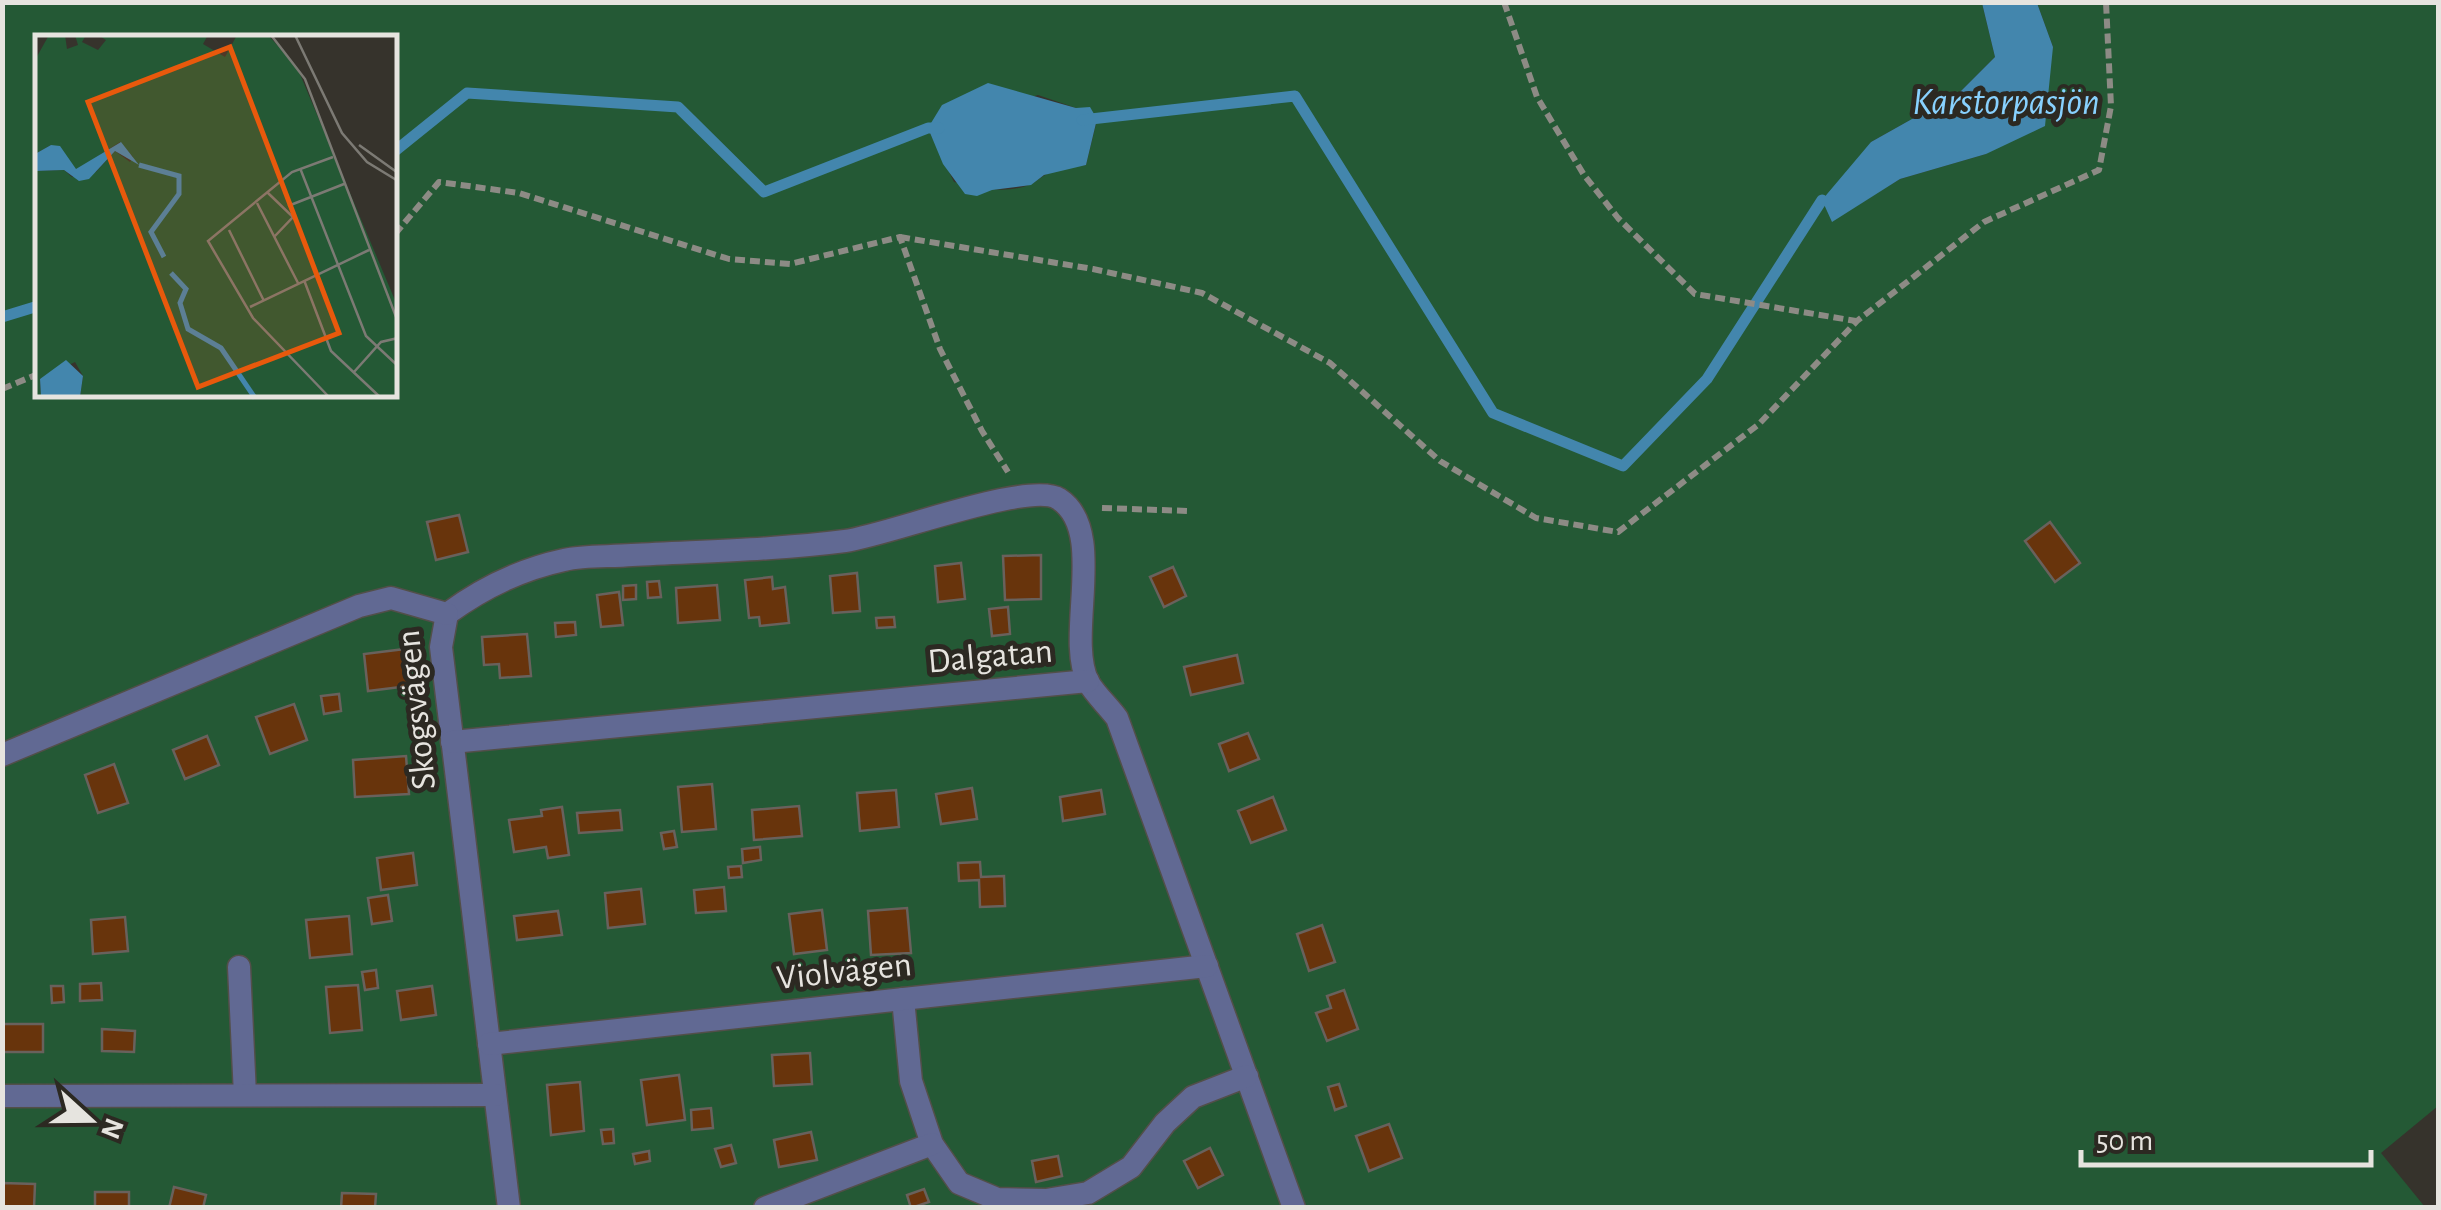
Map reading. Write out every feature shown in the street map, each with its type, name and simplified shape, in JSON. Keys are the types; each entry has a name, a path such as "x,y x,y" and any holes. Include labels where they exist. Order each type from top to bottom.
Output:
{"lane":[{"path":"447,614 478,590 564,560 846,541 902,530 1036,493 1056,497 1071,510 1081,530 1083,656 1088,680"},
{"name":"Skogsvägen","path":"2,755 359,606 391,598 447,614 441,647 509,1208"},
{"name":"Dalgatan","path":"452,742 1088,680 1117,718 1294,1208"},
{"name":"Violvägen","path":"489,1044 1207,966"},
{"path":"238,968 245,1096"},
{"path":"903,999 911,1081 932,1144 960,1183 997,1200 1086,1200 1130,1167 1164,1123 1193,1097 1247,1076"},
{"path":"2,1096 495,1095"},
{"path":"765,1208 932,1144"}],"path":[{"path":"1504,2 1537,98 1584,175 1618,218 1695,294 1858,321"},
{"path":"398,230 439,182 519,193 729,259 790,264 900,237 1093,269 1202,293 1330,363 1440,461 1536,518 1618,532 1759,424 1858,321 1984,222 2099,170 2111,106 2106,2"},
{"path":"900,237 940,349 1019,496"},
{"path":"2,389 35,375"},
{"path":"1071,510 1084,507 1189,511"}],"green space":[{"path":"2,3 1982,3 1995,57 1960,92 1871,142 1832,221 1900,179 1986,154 2053,47 2037,3 2438,3 2438,1106 2381,1153 2425,1207 3,1207","holes":["1038,95 1097,120 1086,165 1056,170 1017,188 990,189 954,182 928,129"]}],"water":[{"name":"Karstorpasjön","path":"1982,3 2037,3 2053,47 2045,126 1986,154 1900,179 1832,222 1822,200 1871,142 1960,92 1995,57"},
{"path":"988,83 1076,108 1090,107 1097,119 1086,165 1044,175 1031,185 977,196 965,194 943,164 928,128 942,105"}],"building":[{"path":"459,515 468,552 436,560 427,522"},
{"path":"2050,522 2080,563 2055,582 2025,541"},
{"path":"1041,555 1041,599 1005,600 1003,556"},
{"path":"961,563 965,599 938,602 935,566"},
{"path":"1173,567 1186,596 1164,607 1150,577"},
{"path":"857,573 860,611 833,613 830,576"},
{"path":"772,577 773,589 785,587 789,623 760,626 759,617 749,618 745,580"},
{"path":"659,581 661,597 648,598 647,582"},
{"path":"636,585 636,599 623,600 623,586"},
{"path":"717,585 720,620 678,623 676,588"},
{"path":"619,592 623,625 601,627 597,595"},
{"path":"1008,607 1010,634 992,636 989,609"},
{"path":"894,617 895,627 877,628 876,618"},
{"path":"575,622 576,635 556,637 555,623"},
{"path":"527,634 531,676 500,678 499,664 484,665 482,637"},
{"path":"405,649 409,686 368,691 364,654"},
{"path":"1237,655 1243,683 1191,695 1184,667"},
{"path":"339,694 341,711 324,714 321,696"},
{"path":"294,704 307,740 270,754 256,717"},
{"path":"1248,733 1259,759 1229,771 1219,744"},
{"path":"207,736 219,765 185,779 173,750"},
{"path":"406,756 409,794 355,797 353,760"},
{"path":"114,764 128,803 98,813 85,775"},
{"path":"712,784 716,829 682,832 678,787"},
{"path":"972,788 977,819 941,824 936,794"},
{"path":"896,790 899,827 860,831 857,793"},
{"path":"1101,790 1105,814 1063,821 1060,797"},
{"path":"1273,797 1286,830 1251,843 1238,811"},
{"path":"799,806 802,836 754,840 752,810"},
{"path":"562,807 569,855 548,858 546,847 514,852 509,820 542,816 541,810"},
{"path":"620,810 622,830 579,833 577,813"},
{"path":"674,831 677,847 664,849 661,833"},
{"path":"760,847 761,860 743,863 742,849"},
{"path":"413,853 417,885 381,890 377,858"},
{"path":"980,862 981,877 1004,876 1005,906 980,907 979,880 959,881 958,863"},
{"path":"741,866 742,877 729,878 728,867"},
{"path":"724,887 726,911 696,913 694,890"},
{"path":"641,889 645,924 608,928 605,893"},
{"path":"388,895 392,921 372,924 368,898"},
{"path":"907,908 911,953 871,955 868,911"},
{"path":"822,910 827,950 794,954 789,914"},
{"path":"558,911 562,935 517,940 514,916"},
{"path":"349,916 352,954 310,958 306,920"},
{"path":"125,917 128,951 93,954 91,920"},
{"path":"1322,925 1335,962 1309,971 1297,934"},
{"path":"376,970 378,988 365,990 362,972"},
{"path":"101,983 102,1000 80,1001 80,984"},
{"path":"358,985 362,1030 330,1033 326,987"},
{"path":"51,986 63,986 64,1002 52,1003"},
{"path":"432,986 436,1015 401,1020 397,991"},
{"path":"1344,990 1358,1029 1327,1041 1316,1013 1331,1008 1327,996"},
{"path":"2,1024 43,1024 43,1052 2,1052"},
{"path":"102,1029 135,1031 134,1052 102,1051"},
{"path":"810,1053 812,1084 774,1086 772,1055"},
{"path":"679,1075 685,1120 647,1125 641,1080"},
{"path":"580,1082 584,1131 551,1135 547,1085"},
{"path":"1339,1084 1346,1106 1335,1110 1328,1087"},
{"path":"711,1108 713,1128 692,1130 691,1110"},
{"path":"1389,1124 1402,1158 1369,1171 1356,1136"},
{"path":"613,1129 614,1143 603,1144 601,1130"},
{"path":"811,1132 817,1160 779,1167 774,1140"},
{"path":"731,1145 736,1163 721,1167 715,1149"},
{"path":"1210,1148 1223,1175 1198,1188 1184,1161"},
{"path":"649,1151 650,1161 635,1164 633,1154"},
{"path":"1058,1156 1062,1176 1036,1182 1032,1161"},
{"path":"2,1183 35,1184 34,1208 2,1208"},
{"path":"174,1187 206,1195 203,1208 169,1208"},
{"path":"924,1189 929,1202 911,1208 907,1195"},
{"path":"95,1192 129,1192 129,1208 95,1208"},
{"path":"342,1193 376,1194 375,1208 341,1208"}],"waterway":[{"path":"398,149 467,93 678,107 764,192 928,128 939,128"},
{"path":"1082,120 1295,96 1493,413 1623,466 1707,379 1822,200"},
{"path":"2,317 35,307"}]}
